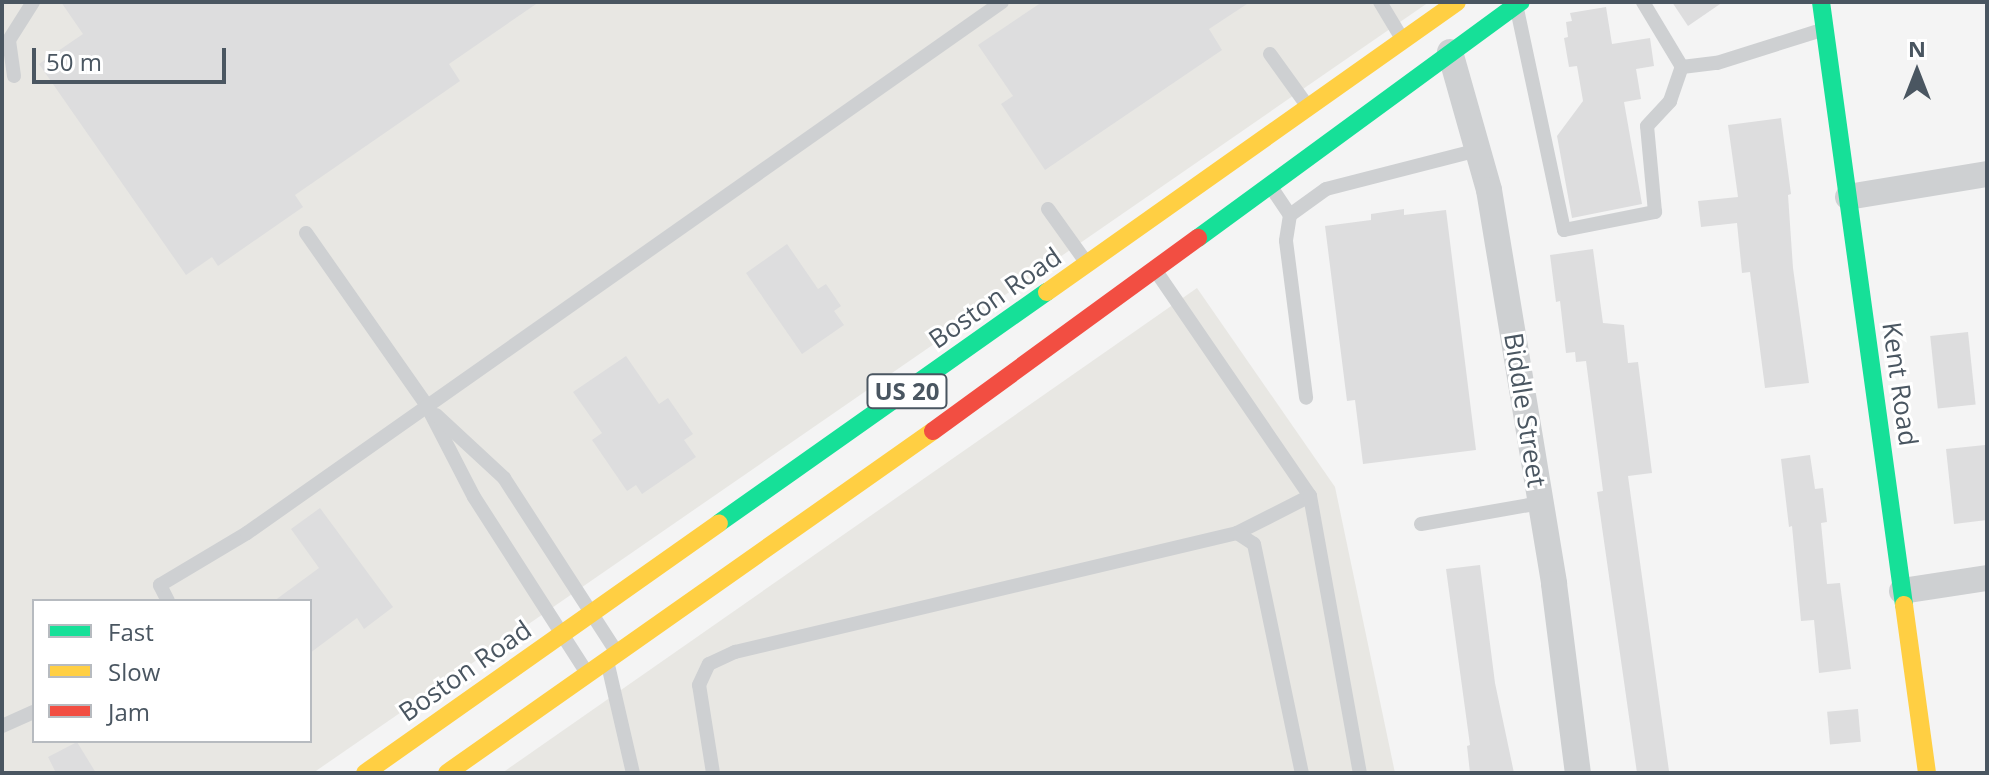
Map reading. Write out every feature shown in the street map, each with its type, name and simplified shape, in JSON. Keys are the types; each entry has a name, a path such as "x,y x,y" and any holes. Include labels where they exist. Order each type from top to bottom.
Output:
{"main road":[{"name":"Boston Road","path":"365,773 1457,2"},
{"name":"Kent Road","path":"1821,2 1927,773"},
{"name":"US 20","path":"447,773 1155,271 1519,4"}],"street":[{"name":"Biddle Street","path":"1450,52 1489,190 1540,503 1578,773"},
{"path":"1848,197 1987,174"},
{"path":"1902,591 1987,578"}],"lane":[{"path":"14,76 9,40 33,2"},
{"path":"167,599 160,585 247,533 1002,2"},
{"path":"1380,2 1403,41"},
{"path":"1643,2 1682,67"},
{"path":"1519,4 1564,230 1655,212 1647,126 1670,101 1682,67"},
{"path":"1682,67 1717,63 1825,29"},
{"path":"1270,54 1308,108"},
{"path":"1290,215 1326,189 1478,150"},
{"path":"1270,186 1290,215 1286,241 1306,398"},
{"path":"1048,209 1088,265"},
{"path":"306,233 427,406 474,497 588,675"},
{"path":"1155,271 1310,496 1360,773"},
{"path":"427,406 504,478 594,613 612,657 633,773"},
{"path":"713,773 699,685 709,664 735,652 1237,533 1310,496"},
{"path":"1421,524 1540,503"},
{"path":"1237,533 1254,544 1302,773"},
{"path":"2,726 32,713"}],"shaded area":[{"path":"2,2 1429,2 313,773 2,773"},
{"path":"1197,288 1335,487 1395,773 502,773"}],"building":[{"path":"61,2 539,2 449,64 460,81 295,195 303,207 218,266 212,257 186,275 39,64 83,34"},
{"path":"1042,2 1250,2 1209,29 1222,50 1045,170 1001,104 1013,96 978,45"},
{"path":"1672,2 1723,2 1688,26"},
{"path":"1606,7 1612,44 1650,38 1654,66 1636,69 1641,99 1624,102 1642,204 1572,218 1557,136 1583,101 1577,66 1569,67 1564,38 1568,37 1566,22 1572,21 1570,13"},
{"path":"1781,118 1791,194 1788,195 1793,268 1809,383 1765,388 1750,272 1742,273 1737,223 1701,227 1698,201 1738,197 1728,125"},
{"path":"1404,209 1404,215 1446,210 1476,450 1363,464 1355,400 1347,401 1325,226 1371,220 1371,214"},
{"path":"787,244 818,289 826,284 841,306 834,311 844,325 802,354 746,273"},
{"path":"1593,249 1603,323 1624,325 1628,363 1638,362 1652,473 1628,476 1669,771 1637,773 1597,492 1603,491 1586,361 1576,362 1575,352 1566,353 1560,301 1556,302 1550,255"},
{"path":"1968,332 1976,405 1938,409 1930,336"},
{"path":"626,356 659,404 668,398 693,434 684,440 696,457 642,494 636,485 627,491 592,440 602,433 573,392"},
{"path":"1985,445 1987,520 1954,524 1946,449"},
{"path":"1810,455 1815,489 1823,488 1827,522 1821,523 1827,584 1840,583 1851,669 1819,673 1814,620 1801,621 1792,526 1789,527 1781,459"},
{"path":"320,508 393,607 364,629 357,618 312,652 312,599 277,599 319,568 291,529"},
{"path":"1480,565 1495,683 1514,773 1470,773 1467,746 1470,745 1446,569"},
{"path":"1858,709 1861,742 1830,745 1827,712"},
{"path":"78,743 96,773 56,773 48,757"}],"traffic: fast":[{"path":"1198,238 1521,2"},
{"path":"1821,2 1904,605"},
{"path":"719,523 1047,292"}],"traffic: slow":[{"path":"1047,292 1457,2"},
{"path":"447,773 933,431"},
{"path":"365,773 719,523"},
{"path":"1904,605 1927,773"}],"traffic: jam":[{"path":"933,431 1198,238"}]}
